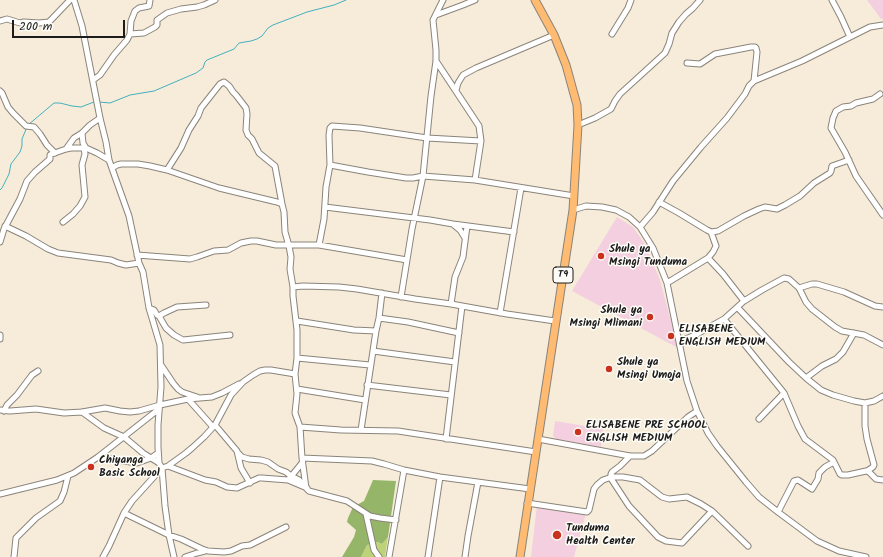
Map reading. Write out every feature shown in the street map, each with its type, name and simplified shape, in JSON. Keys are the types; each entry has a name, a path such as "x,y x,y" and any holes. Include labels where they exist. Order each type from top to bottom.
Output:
{"highway":[{"name":"T9","path":"520,557 527,503 574,210 578,125 577,105 566,65 554,35 535,0"}],"street":[{"path":"0,21 7,19 20,23 49,22 70,0"},
{"path":"74,0 82,26 109,160 129,216 137,255 143,272 149,308 160,345 162,387 159,407 158,453 161,466 169,535 174,557"},
{"path":"93,80 100,75 130,34 131,21 135,11 139,8 149,6 150,0"},
{"path":"130,34 144,33 155,27 157,20 167,13 181,9 204,6 215,0"},
{"path":"400,297 423,176 436,61 434,20 443,0"},
{"path":"436,15 464,6 475,0"},
{"path":"612,34 628,8 631,0"},
{"path":"578,125 611,109 620,94 665,53 672,33 679,22 700,0"},
{"path":"831,0 842,17 850,37"},
{"path":"640,227 653,212 672,181 727,118 754,81 802,61 870,28 883,25"},
{"path":"456,90 463,75 554,35"},
{"path":"687,63 700,64 715,54 755,47 757,52 754,81"},
{"path":"436,61 479,126 481,141 475,180"},
{"path":"167,170 181,148 201,108 220,84 224,82 230,87 246,108 246,130 248,135 252,139 259,153 275,166 284,212 285,232 291,257 290,269 297,321 297,358 295,374 297,389 295,413 300,427 302,460 306,488"},
{"path":"0,91 13,114 26,126 34,127 55,153"},
{"path":"880,94 873,99 843,107 836,111 831,128 840,142 856,176 883,215"},
{"path":"66,148 74,138 100,118"},
{"path":"319,245 330,165 329,135 330,128 332,126 360,128 427,138 481,141"},
{"path":"63,222 73,214 85,197 82,165 85,148 82,133"},
{"path":"0,242 5,226 20,200 27,181 50,159 52,154 66,148 85,148 109,160"},
{"path":"659,202 706,230 711,232 718,231 759,209 765,207 777,208 785,205 800,196 814,183 830,173 832,166 849,160"},
{"path":"112,168 121,164 150,166 167,170 219,188 282,204"},
{"path":"330,165 398,177 413,178 423,176 475,180 574,196"},
{"path":"500,313 521,188"},
{"path":"574,210 586,206 616,210 629,217 640,227 653,248 667,283 687,381 697,411 717,446 759,497 817,541 839,551 866,557"},
{"path":"325,207 514,232"},
{"path":"453,224 460,230 465,239"},
{"path":"5,226 58,253 111,260 126,265 139,263"},
{"path":"451,304 455,277 463,256 467,226"},
{"path":"667,283 708,258 716,248 711,232"},
{"path":"137,255 186,260 214,251 228,250 246,241 257,241 289,246 319,245 407,260"},
{"path":"708,258 723,274 744,301"},
{"path":"679,342 724,319 744,301 784,278 789,279 799,288 806,302 818,314 842,330 864,335 883,345"},
{"path":"799,288 817,284 844,292 874,306 883,307"},
{"path":"293,287 339,287 556,321"},
{"path":"361,430 382,293"},
{"path":"159,316 178,308 206,305"},
{"path":"446,439 462,306"},
{"path":"149,308 154,310 166,328 183,340 230,335"},
{"path":"738,308 806,378 821,390 833,395 865,403 874,401 883,396"},
{"path":"379,318 408,322 459,333"},
{"path":"724,319 784,393 798,426 805,438 834,462 842,475 867,471 874,465 865,426 865,403"},
{"path":"297,321 354,330 376,331"},
{"path":"806,378 822,366 836,359 843,352 854,333"},
{"path":"373,351 455,362"},
{"path":"297,358 370,365"},
{"path":"161,364 172,383 178,389 182,392 200,397"},
{"path":"2,409 36,409 59,412 82,412 105,408 120,411 139,411 188,399 212,397 243,382 260,371 271,370 295,374"},
{"path":"2,409 17,395 32,375 38,371"},
{"path":"168,466 192,448 214,426 231,395 243,382"},
{"path":"367,385 451,396"},
{"path":"297,389 365,400"},
{"path":"759,419 784,393"},
{"path":"188,399 242,457 268,462 278,469 286,472 289,478"},
{"path":"0,494 34,487 68,476 98,458 159,407"},
{"path":"538,439 630,456 644,456 697,411"},
{"path":"82,412 104,428 124,437 161,466 168,466 227,487 236,488 260,478 289,478 309,491 346,501 366,514 396,520"},
{"path":"300,427 398,431 536,452"},
{"path":"98,458 137,463 151,458 158,453"},
{"path":"238,453 241,468 250,482"},
{"path":"630,456 612,472 611,477 629,506 658,537 666,541 682,543 712,511"},
{"path":"302,460 372,461 404,470 440,477 530,488"},
{"path":"289,478 302,460"},
{"path":"778,512 794,481 798,480 812,489 825,467 834,462"},
{"path":"103,557 124,513 161,466"},
{"path":"389,557 404,470"},
{"path":"867,471 876,479 883,480"},
{"path":"14,557 16,538 36,518 60,501 68,476"},
{"path":"428,557 440,477"},
{"path":"527,503 587,512 589,510 594,489 600,482 611,477 623,477 640,480 662,497 669,499 686,497 701,504 712,511 748,546"},
{"path":"465,557 478,482"},
{"path":"124,513 206,551"},
{"path":"366,514 374,550 379,557"},
{"path":"185,557 206,551 231,551 242,546 250,545 286,527"}],"shaded area":[{"path":"867,0 883,0 883,19 881,19"},
{"path":"617,217 633,227 646,246 660,280 678,348 572,291"},
{"name":"ELISABENE PRE SCHOOL ENGLISH MEDIUM","path":"555,421 603,429 601,447 556,439 553,436"},
{"name":"Tunduma Health Center","path":"537,505 586,513 574,557 531,557"}],"green space":[{"path":"373,480 396,481 388,537 382,544 378,542 367,545 361,557 342,557 354,537 356,530 347,522 348,518 353,507 364,501"},
{"path":"388,537 385,557 361,557 367,545 378,542 382,544"}],"waterway":[{"path":"99,102 110,103 130,95 154,91 196,73 203,68 207,60 234,49 239,43 257,39 273,25 307,12 334,5 346,0"},
{"path":"28,125 54,103 81,107 94,102"},
{"path":"0,190 9,174 11,164 20,152 22,139 27,127"}],"place":[{"name":"Shule ya Msingi Tunduma","path":"601,256"},
{"name":"Shule ya Msingi Mlimani","path":"650,317"},
{"name":"ELISABENE ENGLISH MEDIUM","path":"671,336"},
{"name":"Shule ya Msingi Umoja","path":"609,369"},
{"name":"ELISABENE PRE SCHOOL ENGLISH MEDIUM","path":"578,432"},
{"name":"Chiyanga Basic School","path":"91,467"},
{"name":"Tunduma Health Center","path":"557,535"}]}
